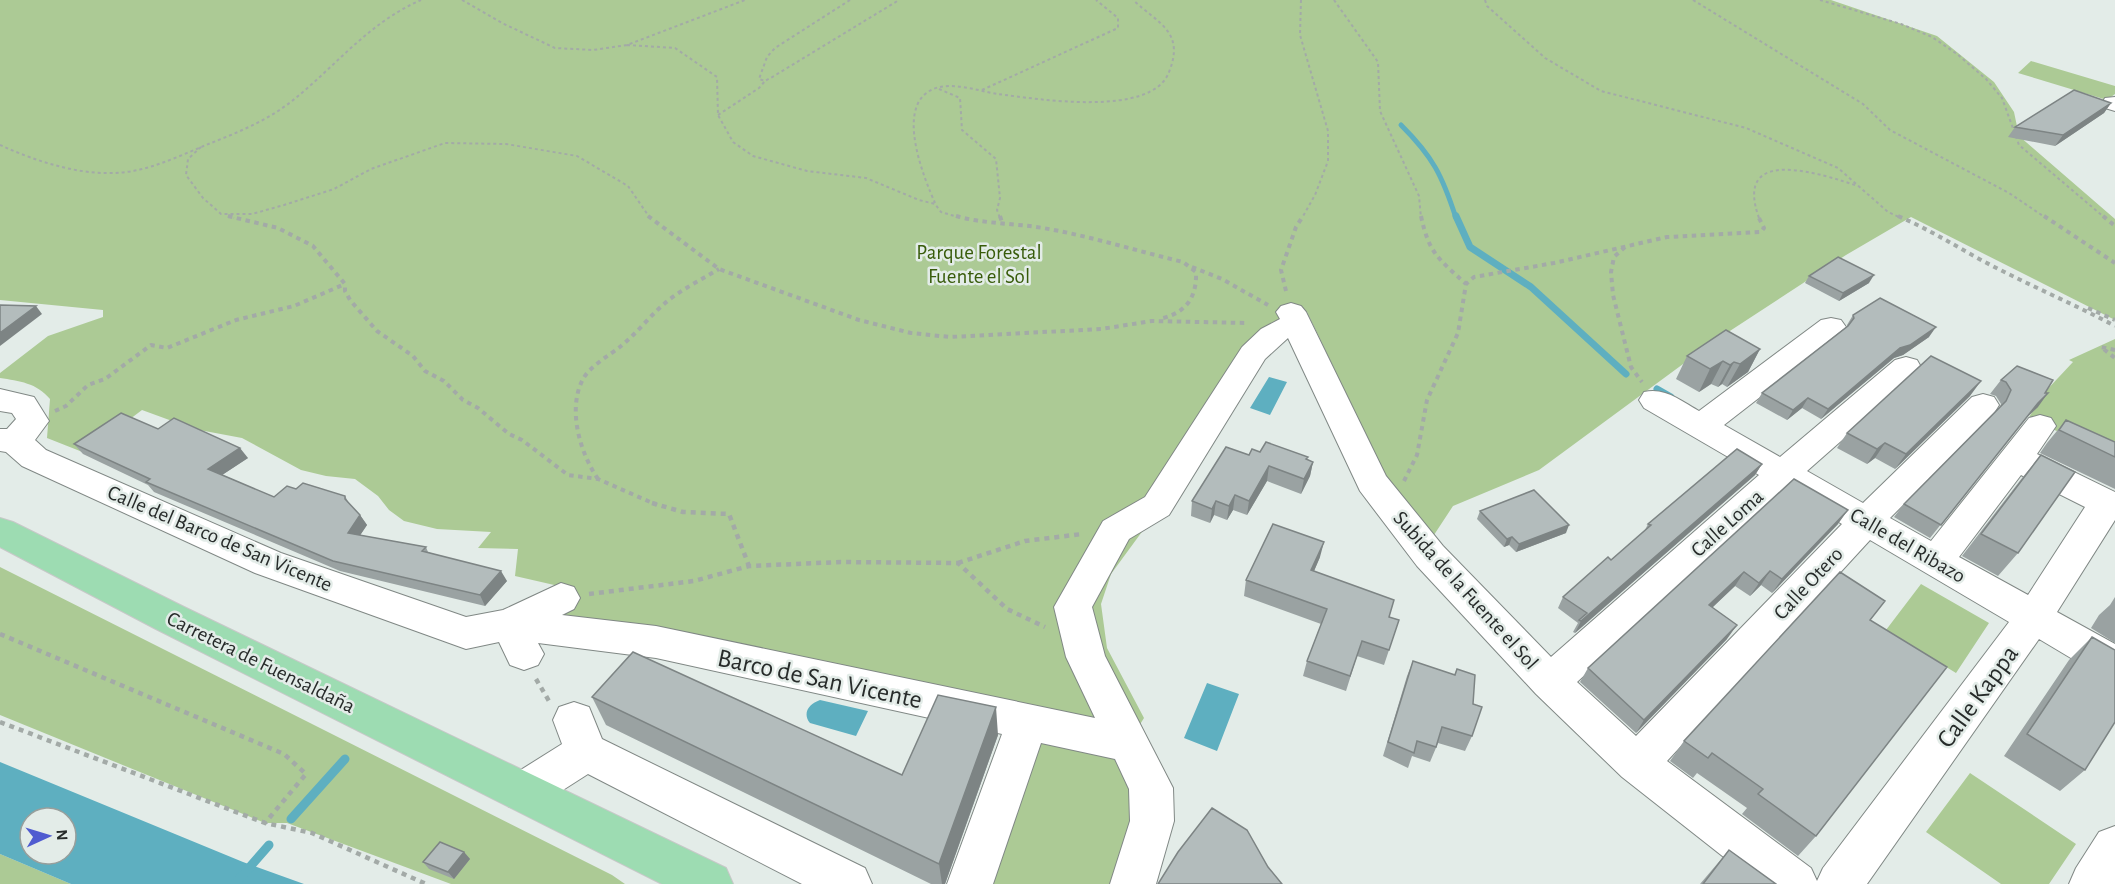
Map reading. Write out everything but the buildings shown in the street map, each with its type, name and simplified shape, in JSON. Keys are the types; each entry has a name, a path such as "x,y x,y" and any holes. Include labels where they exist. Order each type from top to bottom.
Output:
{"main road":[{"name":"Carretera de Fuensaldaña","path":"0,531 710,884"}],"street":[{"name":"Subida de la Fuente el Sol","path":"1291,321 1372,482 1430,556 1550,682 1638,764 1796,884"},
{"path":"1133,884 1152,821 1151,788 1086,657 1073,607 1116,530 1157,506 1252,354 1264,340 1291,321"},
{"path":"1701,426 1831,327"},
{"name":"Calle Loma","path":"1550,682 1783,473 1906,367"},
{"name":"Calle del Barco de San Vicente","path":"0,400 23,405 16,434 34,458 268,563 466,633"},
{"name":"Calle del Ribazo","path":"1655,400 2115,664"},
{"name":"Calle Otero","path":"1638,764 1866,521 1983,405"},
{"path":"1936,561 2040,426"},
{"name":"Calle Kappa","path":"1839,884 2034,617 2110,505 2016,458"},
{"name":"Barco de San Vicente","path":"517,639 561,598"},
{"name":"Barco de San Vicente","path":"466,633 517,639 656,642 1128,743"},
{"path":"970,884 1025,728"},
{"path":"523,792 580,736 849,884"},
{"path":"2091,884 2115,847"}],"path":[{"path":"0,145 15,152 49,161 65,169 130,172 253,127 291,101 322,75 351,45 401,7 421,0"},
{"path":"462,0 501,23 555,48 593,50 627,45 675,48 717,77 718,116 733,142 753,156 807,171 866,178 919,200 935,204"},
{"path":"627,45 746,0"},
{"path":"765,81 759,80 760,73 767,57 775,48 850,0"},
{"path":"718,116 759,88 765,81 899,0"},
{"path":"981,91 1118,28 1118,18 1096,0"},
{"path":"220,214 252,214 284,206 334,189 371,169 445,143 506,144 577,156 628,186 648,216 719,268 859,320 911,333 950,337 1101,329 1171,317 1196,295 1198,286 1196,272 1183,262 1045,228 1002,222 981,223 941,212 925,181 915,135 918,103 923,96 936,89 953,86 996,94 1092,102 1152,92 1162,85 1171,70 1176,51 1174,42 1162,24 1133,0"},
{"path":"1291,321 1281,270 1296,227 1315,195 1328,161 1328,130 1300,35 1301,0"},
{"path":"1334,0 1378,62 1380,111 1419,196 1426,240 1436,256 1466,284"},
{"path":"1485,0 1487,6 1545,58 1601,91 1746,128 1838,168 1888,212 1929,229 1984,261 2115,320"},
{"path":"1693,0 1863,104 1890,130 2009,193 2115,263"},
{"path":"1820,0 1900,24 1932,37 1957,54 1986,79 2002,98 2019,145 2115,226"},
{"path":"936,89 955,94 960,98 962,130 996,159 1000,198 997,210 1002,222"},
{"path":"201,147 188,159 186,175 203,198 220,214 278,228 313,246 345,284 345,291 350,300 368,318 377,332 413,356 425,371 444,381 463,400 478,408 509,434 522,440 568,475 598,479 648,502 683,512 729,514 749,566"},
{"path":"1383,495 1405,480 1417,455 1427,400 1458,333 1466,284 1474,277 1667,237 1761,232 1764,228 1754,208 1753,192 1759,179 1775,171 1798,169 1862,187"},
{"path":"1625,247 1614,257 1611,272 1613,295 1631,367 1655,400"},
{"path":"1187,265 1222,279 1291,321"},
{"path":"598,479 588,465 580,442 576,405 578,390 584,376 628,340 665,303 719,268"},
{"path":"16,434 66,406 88,386 105,379 151,345 167,348 236,320 294,306 345,284"},
{"path":"2067,300 2115,326"},
{"path":"1152,321 1291,321"},
{"path":"2115,350 2101,347 2115,358"},
{"path":"561,598 694,581 749,566 841,562 958,563 1025,541 1116,530"},
{"path":"958,563 1007,609"},
{"path":"0,634 284,754 306,774 265,823"},
{"path":"517,639 549,700 580,736"},
{"path":"0,722 265,823 312,832 426,884"}],"green space":[{"name":"Parque Forestal Fuente el Sol","path":"0,0 1831,0 1937,36 1994,82 2014,112 2019,136 2115,219 2115,320 1911,217 1846,255 1713,342 1539,470 1453,506 1430,541 1385,475 1307,312 1256,335 1144,529 1111,574 1101,604 1107,648 1144,718 1123,751 1141,803 1116,884 979,884 1034,731 824,686 544,639 563,587 515,576 518,549 478,548 491,532 437,529 404,521 389,510 378,496 355,479 326,476 301,470 242,438 194,429 142,410 85,453 47,438 50,399 33,386 0,378 0,373 48,336 103,317 103,310 0,300"},
{"path":"2031,61 2115,86 2115,94 2107,100 2018,73"},
{"path":"2115,339 2115,455 2028,419 2043,394 2073,362 2069,360"},
{"path":"0,567 612,875 625,884 451,884 287,823 265,823 0,715"},
{"path":"1921,584 1989,623 1956,673 1886,630"},
{"path":"1970,773 2076,844 2049,884 2001,884 1926,832"},
{"path":"0,854 18,862 18,866 28,866 71,884 0,884"}],"water":[{"path":"1269,377 1287,382 1270,415 1250,408"},
{"path":"1207,683 1239,694 1217,751 1184,738"},
{"path":"820,700 868,711 856,736 810,723 807,716 808,709"},
{"path":"0,762 243,862 304,884 71,884 28,866 78,866 78,806 18,806 18,862 0,854"}],"waterway":[{"path":"1401,125 1435,167 1456,218"},
{"path":"1456,216 1470,247 1531,287 1626,374"},
{"path":"1657,389 1671,397"},
{"path":"291,819 345,759"},
{"path":"235,884 269,845"}]}
